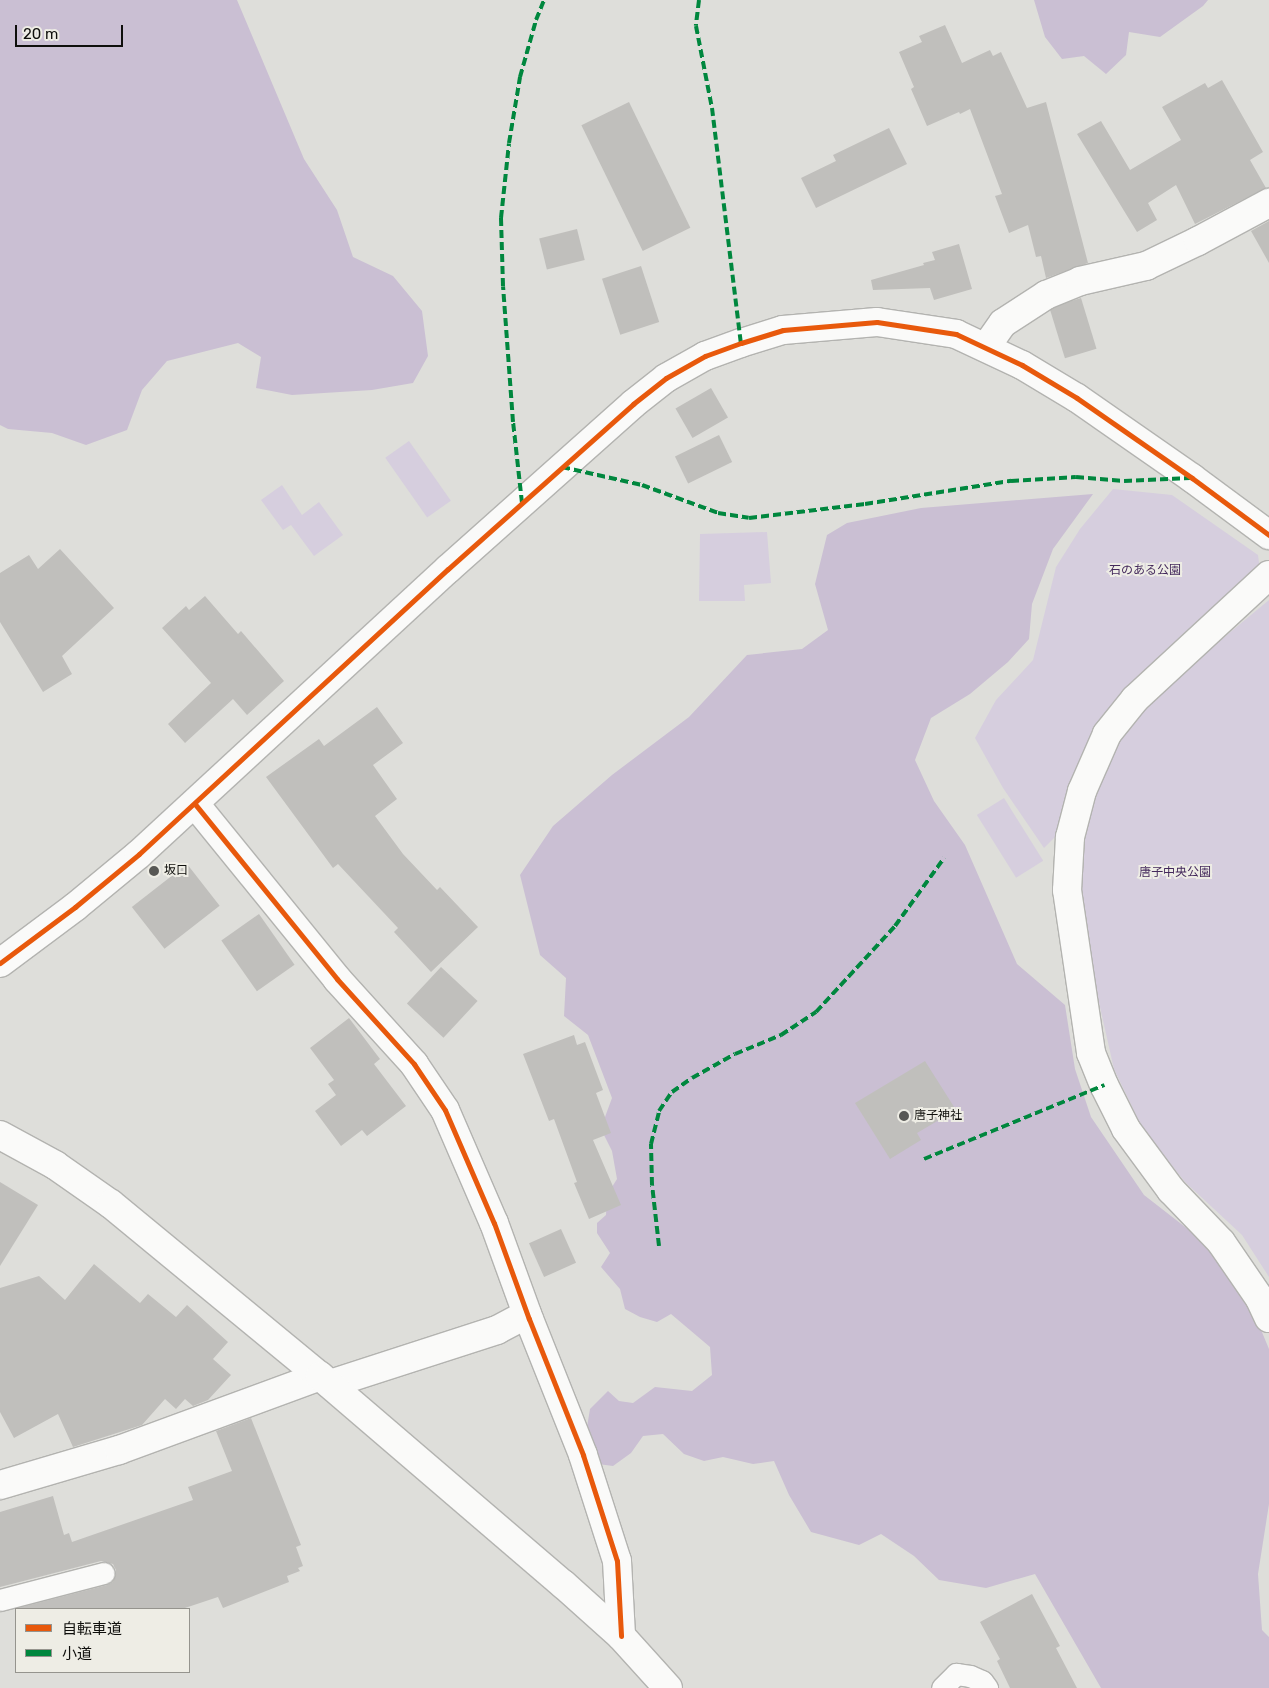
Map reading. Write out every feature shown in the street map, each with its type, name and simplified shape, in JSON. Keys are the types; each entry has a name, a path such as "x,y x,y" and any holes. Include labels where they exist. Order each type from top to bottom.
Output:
{"street":[{"path":"986,347 1003,322 1046,295 1080,282 1146,266 1198,241 1269,202"},
{"path":"0,963 75,908 195,804 448,569 633,404 666,378 706,356 741,343 783,330 832,324 877,322 920,327 956,334 986,347 1077,398 1192,478 1269,535"},
{"path":"1269,575 1135,700 1107,734 1082,791 1070,837 1067,890 1091,1052 1104,1085 1126,1129 1171,1190 1221,1242 1260,1299 1269,1318"},
{"path":"195,804 337,979 414,1064 445,1110 494,1223 527,1314 583,1455 617,1561 621,1636"},
{"path":"0,1135 55,1165 111,1204 325,1380 506,1534 621,1636 668,1688"},
{"path":"0,1485 119,1450 325,1380 497,1330 527,1314"}],"lane":[{"path":"0,1600 104,1573"},
{"path":"942,1688 956,1674 970,1676 982,1681 987,1688"}],"green space":[{"path":"409,441 451,501 427,517 385,458"},
{"path":"282,485 302,515 319,502 343,535 314,556 291,525 283,530 261,500"},
{"name":"石のある公園","path":"1113,489 1172,495 1258,555 1260,570 1079,767 1056,836 1044,848 1003,788 975,738 996,700 1033,660 1056,567 1080,529"},
{"path":"767,532 771,583 744,585 745,601 699,601 700,534"},
{"name":"唐子中央公園","path":"1269,600 1269,1277 1242,1235 1185,1182 1142,1128 1114,1069 1083,932 1080,847 1098,780 1123,735 1147,704 1175,678"},
{"path":"1004,798 1043,861 1016,878 977,815"}],"shaded area":[{"path":"0,0 237,0 304,159 337,210 353,257 393,276 422,311 428,356 413,383 372,390 292,395 256,388 261,357 238,343 167,361 142,390 127,430 86,445 52,433 8,429 0,425"},
{"path":"1034,0 1208,0 1203,6 1160,37 1129,32 1126,55 1106,74 1084,56 1062,59 1045,37"},
{"path":"1093,494 1053,549 1032,604 1029,639 1008,662 970,694 931,718 915,760 934,801 965,845 1017,964 1065,1005 1075,1069 1091,1117 1144,1195 1234,1265 1269,1349 1269,1504 1258,1574 1262,1630 1269,1637 1269,1688 1101,1688 1035,1574 986,1588 939,1580 914,1556 881,1534 859,1545 811,1532 789,1495 774,1461 753,1464 723,1457 704,1461 684,1454 663,1434 643,1436 631,1453 613,1466 598,1464 587,1427 590,1409 608,1391 619,1401 633,1403 655,1387 692,1391 712,1375 710,1347 671,1314 657,1322 640,1317 625,1309 620,1289 601,1267 610,1253 597,1233 597,1223 606,1215 607,1195 617,1179 612,1151 603,1133 605,1117 612,1098 588,1035 564,1016 566,978 540,955 520,875 553,826 612,775 689,717 747,655 802,649 828,630 815,584 827,535 847,523 921,508"}],"building":[{"path":"945,25 962,63 990,50 993,56 1001,52 1027,108 1046,102 1088,263 1046,278 1041,256 1036,257 1028,225 1009,233 995,196 1002,194 970,109 927,126 911,89 914,87 899,52 922,42 919,36"},
{"path":"1222,80 1263,152 1250,160 1266,188 1195,224 1176,185 1148,203 1157,220 1137,232 1077,134 1101,121 1130,170 1181,140 1162,107 1205,83 1208,88"},
{"path":"629,102 690,228 643,251 581,125"},
{"path":"889,128 907,164 816,208 801,178 836,161 833,155"},
{"path":"1269,221 1269,263 1251,231"},
{"path":"577,229 585,260 547,269 539,238"},
{"path":"959,244 972,289 934,300 930,288 873,290 871,280 924,265 923,263 935,260 932,252"},
{"path":"641,266 659,322 620,335 602,279"},
{"path":"1081,298 1096,349 1065,358 1049,308"},
{"path":"711,388 728,417 692,438 675,409"},
{"path":"719,435 732,462 688,483 675,456"},
{"path":"60,549 114,608 62,656 72,674 43,692 0,622 0,573 29,555 38,569"},
{"path":"205,596 238,634 241,631 284,681 247,715 233,699 185,743 168,724 211,683 162,628 186,606 189,610"},
{"path":"377,707 403,743 373,765 397,799 375,816 403,854 437,890 440,887 478,927 431,972 394,932 398,928 338,864 333,868 266,777 319,739 324,746"},
{"path":"187,864 220,906 164,949 132,907"},
{"path":"259,914 295,965 257,991 221,940"},
{"path":"441,967 478,1001 443,1038 407,1004"},
{"path":"349,1018 380,1059 374,1064 406,1106 367,1136 362,1130 341,1146 315,1111 336,1095 328,1084 334,1080 310,1048"},
{"path":"574,1035 577,1045 585,1042 603,1090 596,1093 611,1133 593,1140 621,1205 589,1219 574,1183 577,1182 554,1119 549,1121 523,1054"},
{"name":"唐子神社","path":"925,1061 956,1110 917,1133 921,1140 890,1159 855,1103"},
{"path":"0,1182 38,1205 0,1266"},
{"path":"561,1229 576,1263 544,1277 529,1243"},
{"path":"94,1264 140,1303 148,1294 176,1317 187,1305 228,1342 213,1359 231,1375 208,1400 193,1406 185,1399 176,1409 165,1399 142,1425 73,1447 58,1414 14,1438 0,1412 0,1288 39,1276 65,1300"},
{"path":"251,1418 301,1545 296,1547 303,1566 298,1568 300,1571 287,1576 289,1582 223,1608 218,1597 185,1608 18,1608 113,1582 116,1570 113,1564 101,1561 0,1587 0,1512 53,1496 64,1535 69,1533 72,1542 193,1500 188,1487 232,1471 216,1431"},
{"path":"1032,1594 1060,1646 1056,1648 1077,1688 1010,1688 997,1661 1000,1659 980,1622"}],"marked path":[{"path":"522,503 513,422 503,286 501,218 509,143 520,77 536,20 544,0"},
{"path":"699,0 696,26 712,108 741,343"},
{"path":"562,467 642,485 718,513 749,518 865,504 1011,481 1076,477 1124,481 1190,478"},
{"path":"659,1246 652,1185 651,1144 659,1111 672,1092 692,1078 735,1054 781,1035 816,1012 895,926 944,858"},
{"path":"924,1159 1104,1085"}],"cycle path":[{"path":"0,963 75,907 139,854 448,569 633,404 666,378 705,356 741,343 783,330 877,322 956,334 1022,365 1077,398 1192,478 1269,535"},
{"path":"195,804 337,979 414,1064 445,1110 494,1223 529,1319 583,1455 617,1561 621,1636"}],"place":[{"name":"坂口","path":"154,871"},
{"name":"唐子神社","path":"904,1116"}]}
